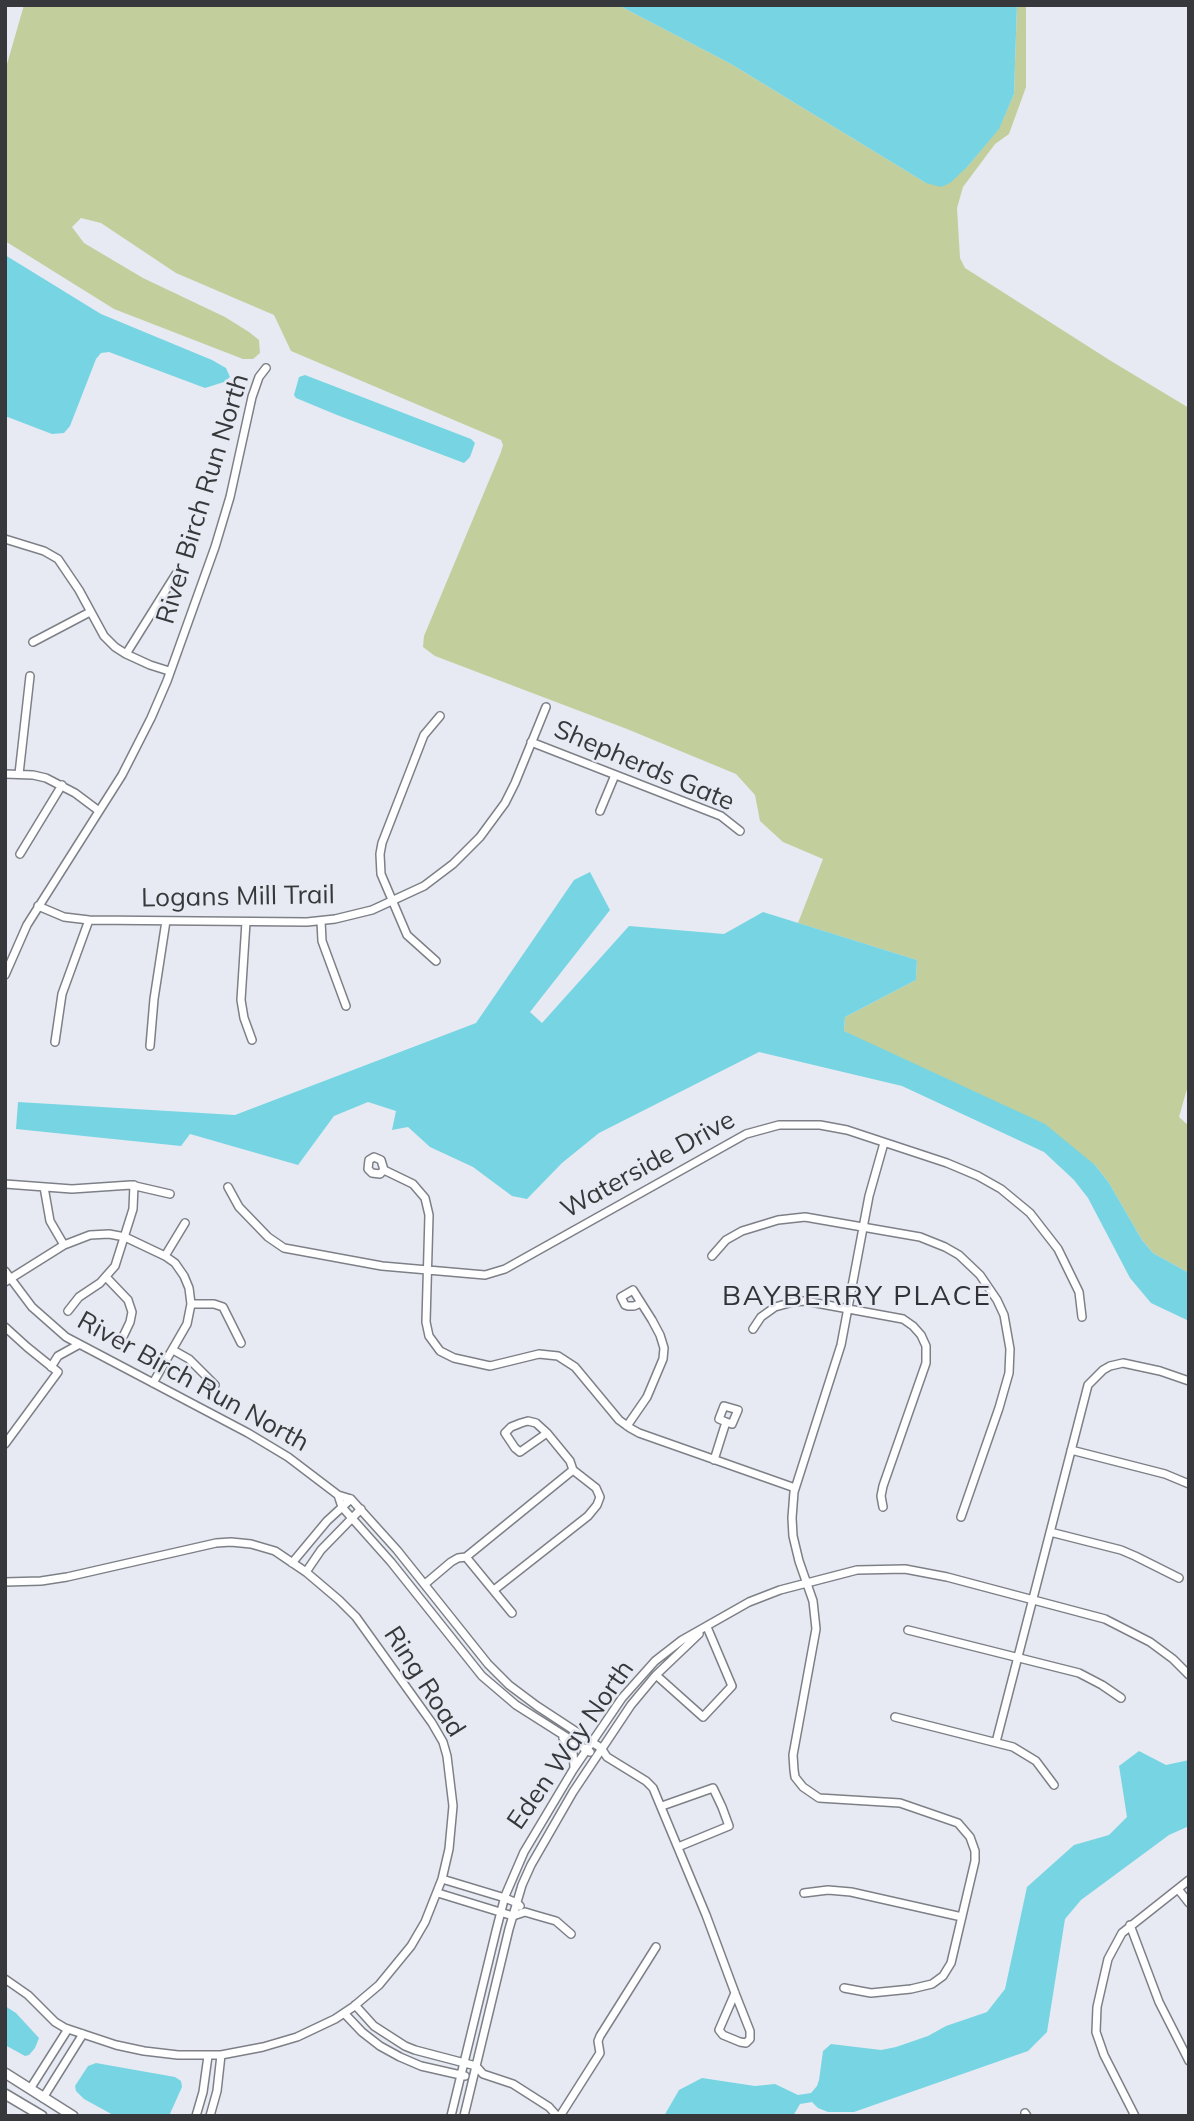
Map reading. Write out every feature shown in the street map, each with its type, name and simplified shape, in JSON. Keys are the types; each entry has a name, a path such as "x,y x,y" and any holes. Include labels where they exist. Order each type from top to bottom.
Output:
{"main road":[{"path":"5,2073 73,2116"},
{"path":"5,2094 42,2116"}],"street":[{"name":"River Birch Run North","path":"5,975 27,925 133,755 151,718 215,547 230,496 252,397 259,377 266,368"},
{"path":"5,539 44,551 58,559 79,590 104,636 126,654 169,671"},
{"path":"126,654 176,574"},
{"path":"33,642 90,612"},
{"path":"19,774 30,676"},
{"name":"Logans Mill Trail","path":"38,906 64,917 89,920 321,921 351,916 393,901 424,886 443,872 480,836 505,803 546,707"},
{"path":"436,961 407,935 379,866 382,843 424,735 439,716"},
{"name":"Shepherds Gate","path":"531,742 721,816 740,831"},
{"path":"5,774 46,778 62,785 99,811"},
{"path":"600,811 615,775"},
{"path":"20,854 62,785"},
{"path":"55,1042 62,994 89,920"},
{"path":"150,1046 166,920"},
{"path":"321,921 322,941 346,1006"},
{"path":"246,922 241,1000 252,1040"},
{"name":"Waterside Drive","path":"228,1187 239,1207 268,1237 284,1248 382,1266 485,1275 505,1269 720,1147 756,1130 788,1124 820,1125 846,1130 947,1163 1001,1189 1030,1213 1046,1231 1079,1292 1082,1317"},
{"path":"844,1988 871,1993 932,1984 943,1976 949,1968 975,1861 974,1844 967,1832 953,1821 900,1803 819,1798 803,1787 795,1777 793,1755 816,1629 813,1601 793,1536 792,1507 795,1488 832,1376 849,1309 869,1196 884,1143"},
{"path":"384,1170 413,1184 425,1199 429,1215 427,1331 440,1351 454,1358 490,1366 539,1354 558,1356 575,1367 619,1420 639,1433 795,1488"},
{"path":"5,1184 72,1189 134,1185 170,1194"},
{"path":"68,1311 79,1297 106,1277 119,1257 133,1209 134,1185"},
{"path":"44,1187 50,1221 64,1245"},
{"path":"712,1256 721,1244 737,1233 778,1220 813,1218 920,1237 945,1247 972,1266 989,1286 1003,1315 1010,1349 1009,1373 961,1517"},
{"path":"165,1256 185,1223"},
{"path":"8,1281 64,1245 96,1234 125,1237 165,1256 184,1276 191,1304 187,1324 153,1383"},
{"name":"River Birch Run North","path":"5,1271 8,1281 41,1316 78,1345 268,1444 338,1495 351,1499 425,1584 488,1664 509,1685 592,1742 599,1752"},
{"path":"106,1277 131,1306 131,1322 120,1343"},
{"path":"753,1329 768,1312 793,1302 804,1301 903,1320 916,1329 926,1346 927,1357 883,1486 883,1507"},
{"path":"627,1426 647,1397 663,1359 663,1341 641,1303"},
{"path":"191,1304 214,1304 223,1307 241,1343"},
{"path":"5,1327 58,1372 5,1444"},
{"path":"51,1367 58,1356 78,1345"},
{"path":"173,1350 189,1359 215,1385"},
{"path":"996,1742 1086,1390 1093,1378 1115,1364 1132,1364 1189,1381"},
{"path":"494,1590 588,1516 600,1497 596,1488 573,1470 570,1461 547,1433 536,1423 528,1421 505,1433 520,1452 547,1433"},
{"path":"714,1460 726,1422"},
{"path":"1071,1450 1165,1474 1189,1484"},
{"path":"425,1584 451,1562 466,1558 573,1470"},
{"path":"338,1495 342,1507 351,1518 391,1562 482,1676 503,1696 587,1750 599,1752 646,1781 656,1792 750,2031 750,2039 746,2043 723,2035 719,2030 735,1993"},
{"path":"292,1563 351,1499"},
{"path":"306,1572 321,1550 361,1509"},
{"path":"1050,1532 1121,1550 1179,1578"},
{"name":"Ring Road","path":"5,1582 45,1581 216,1543 231,1542 275,1551 306,1572 356,1617 432,1723 443,1742 450,1770 453,1806 450,1849 438,1893 425,1922 397,1966 345,2013 297,2037 221,2056 144,2051 68,2029 55,2022 28,1996 5,1979"},
{"path":"466,1558 512,1613"},
{"name":"Eden Way North","path":"451,2116 501,1912 514,1873 529,1841 574,1767 622,1698 650,1667 682,1640 749,1602 806,1582 857,1570 905,1569 1087,1613 1120,1625 1150,1642 1189,1675"},
{"path":"656,1675 703,1717 732,1686 707,1626"},
{"name":"Eden Way North","path":"464,2116 513,1916 526,1875 541,1845 626,1711 656,1675 707,1626"},
{"path":"908,1630 1079,1673 1121,1698"},
{"path":"895,1717 1013,1747 1027,1754 1042,1768 1054,1785"},
{"path":"553,1728 568,1742 573,1752 574,1767"},
{"path":"662,1806 713,1788 722,1807 729,1826 678,1847"},
{"path":"442,1880 517,1903 525,1912 556,1922 571,1934"},
{"path":"1135,2116 1104,2055 1096,2032 1097,2007 1108,1959 1117,1940 1130,1925 1189,1880"},
{"path":"1178,1888 1189,1903"},
{"path":"804,1892 851,1892 962,1917"},
{"path":"438,1893 513,1916 525,1912"},
{"path":"1130,1925 1159,2002 1189,2061"},
{"path":"355,2005 374,2026 405,2046 476,2066 483,2074 513,2084 559,2116 600,2053 600,2036 656,1947"},
{"path":"345,2013 362,2032 400,2057 421,2066 473,2078 483,2074"},
{"path":"30,2089 68,2029"},
{"path":"43,2098 83,2034"},
{"path":"196,2116 203,2092 208,2056"},
{"path":"210,2116 217,2091 221,2056"}],"green space":[{"path":"24,5 618,5 731,64 926,183 968,166 999,128 1014,94 1017,5 1026,5 1026,87 1009,134 995,144 963,187 957,208 960,258 965,268 1189,408 1189,1082 1179,1117 1189,1126 1189,1273 1153,1253 1095,1165 844,1031 845,1017 916,980 917,960 798,923 823,859 783,842 760,821 755,795 736,774 627,729 435,656 423,647 424,636 501,452 501,440 291,351 274,315 176,273 101,223 81,218 72,227 84,243 143,278 225,317 249,332 259,340 260,353 253,359 243,359 114,309 5,241 5,71"}],"water":[{"path":"618,5 1017,5 1014,94 999,129 968,166 950,183 941,187 926,183 731,64"},
{"path":"5,255 101,314 212,360 226,368 230,377 224,382 205,388 109,352 101,353 96,359 70,426 64,433 52,434 5,416"},
{"path":"305,375 471,439 475,443 470,457 464,463 296,398 294,395 299,377"},
{"path":"590,872 610,910 530,1012 542,1023 629,926 724,934 763,912 917,960 916,980 845,1017 844,1031 1045,1124 1095,1165 1153,1253 1189,1273 1189,1321 1151,1303 1130,1278 1088,1198 1074,1180 1044,1152 902,1086 759,1052 599,1133 562,1163 527,1199 512,1196 473,1167 430,1147 408,1127 392,1130 396,1111 368,1102 334,1116 298,1165 190,1134 181,1146 16,1129 18,1102 235,1115 476,1023 574,880"},
{"path":"1139,1751 1166,1765 1189,1760 1189,1826 1169,1835 1081,1900 1065,1919 1047,2032 1028,2051 854,2112 828,2112 812,2102 800,2104 793,2116 664,2116 679,2090 702,2078 755,2086 775,2084 798,2095 811,2093 819,2080 823,2051 831,2044 881,2050 896,2047 987,2012 1005,1989 1027,1887 1074,1845 1109,1835 1127,1817 1119,1766"},
{"path":"5,2006 16,2013 39,2038 29,2055 25,2056 5,2045"},
{"path":"96,2063 175,2077 181,2081 182,2087 169,2116 115,2116 84,2099 75,2086 88,2066"}],"district":[{"name":"BAYBERRY PLACE","path":"857,1297"}]}
